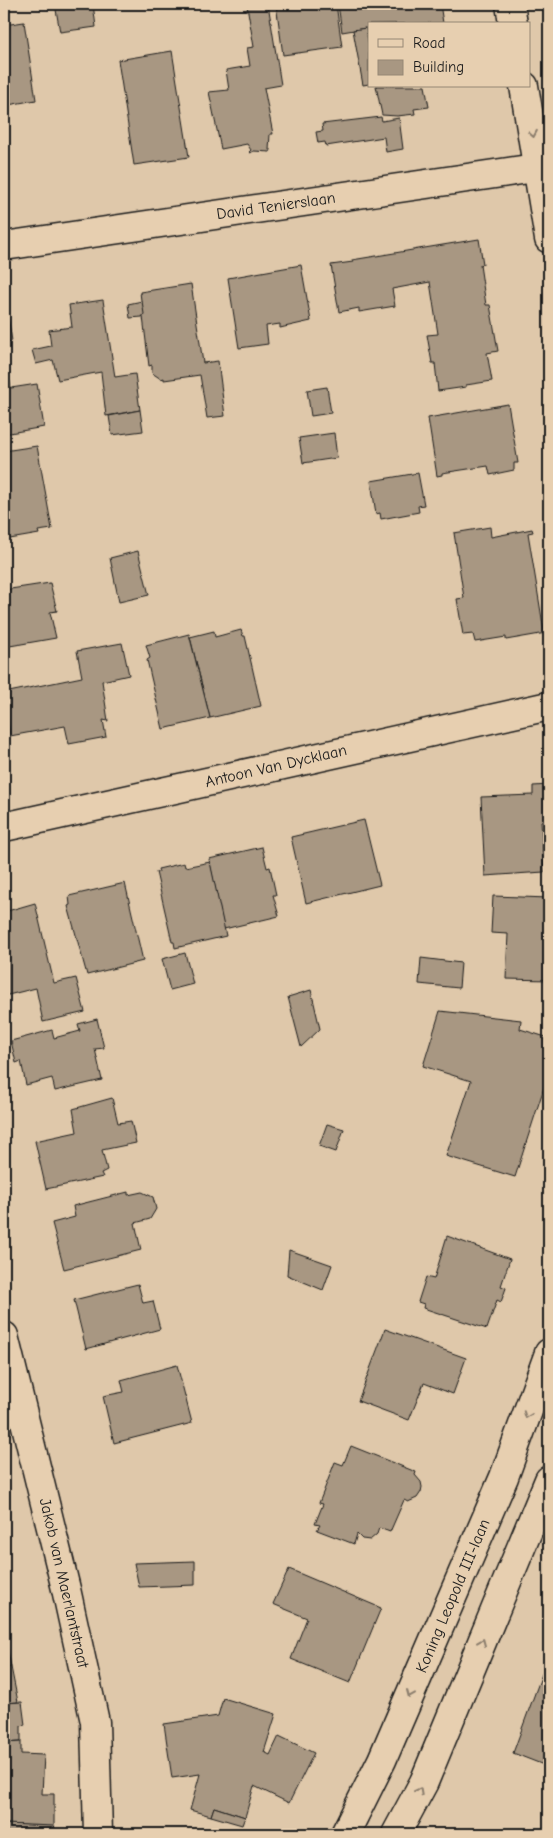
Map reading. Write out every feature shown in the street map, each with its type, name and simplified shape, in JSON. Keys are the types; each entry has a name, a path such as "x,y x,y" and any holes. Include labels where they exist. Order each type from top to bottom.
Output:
{"street":[{"path":"510,4 513,22"},
{"path":"524,88 544,166 549,239"},
{"name":"David Tenierslaan","path":"4,246 544,166"},
{"name":"Antoon Van Dycklaan","path":"4,828 549,706"},
{"name":"Jakob van Maerlantstraat","path":"4,1336 66,1589 95,1722 98,1834"},
{"name":"Koning Leopold III-laan","path":"345,1834 382,1760 504,1477 549,1353"},
{"path":"396,1834 424,1782 549,1480"}],"building":[{"path":"55,4 93,4 96,27 60,32"},
{"path":"251,4 268,4 281,85 264,88 273,134 270,134 270,152 254,151 250,153 251,150 247,144 221,149 209,92 229,90 226,70 250,66 247,48 254,47 247,6"},
{"path":"276,4 336,4 342,47 283,55"},
{"path":"338,4 440,4 443,22 368,22 368,41 366,28 342,32"},
{"path":"24,22 36,100 8,105 6,93 4,93 4,25"},
{"path":"366,28 368,41 368,84 363,85 353,30"},
{"path":"172,51 189,157 134,165 118,60"},
{"path":"376,88 425,88 429,107 414,109 415,114 382,115"},
{"path":"381,117 382,121 399,118 403,149 386,152 384,137 326,146 325,142 318,143 316,132 323,131 322,124"},
{"path":"479,239 483,264 480,265 486,305 490,305 498,351 487,353 492,381 438,391 435,363 432,363 427,335 438,334 430,282 392,289 395,306 359,312 359,308 339,312 331,265"},
{"path":"301,265 311,321 280,328 280,324 266,326 268,344 239,348 228,278"},
{"path":"191,284 203,363 218,361 225,416 207,418 200,375 164,380 164,378 161,379 152,373 152,365 149,366 140,292"},
{"path":"103,300 115,377 135,374 140,410 106,416 101,372 58,380 53,360 36,364 32,350 51,346 49,330 72,327 69,305"},
{"path":"142,301 144,314 142,317 130,318 128,304"},
{"path":"4,316 8,316 12,341 4,343"},
{"path":"4,352 11,388 37,384 44,427 4,434"},
{"path":"327,387 331,413 311,416 307,390"},
{"path":"508,404 518,463 514,463 514,470 490,475 488,466 442,473 442,475 437,476 428,418"},
{"path":"140,410 143,431 112,435 109,416"},
{"path":"334,433 337,458 303,463 299,438"},
{"path":"37,446 52,529 38,531 39,534 4,540 4,451"},
{"path":"418,473 424,505 418,506 419,512 381,519 380,513 376,514 371,481"},
{"path":"490,527 491,537 532,529 533,532 528,533 544,631 546,630 546,633 506,640 506,637 475,642 473,634 463,635 457,599 464,598 454,533"},
{"path":"138,551 149,595 119,602 110,558"},
{"path":"50,583 57,611 50,612 56,638 4,647 4,590"},
{"path":"241,630 243,636 245,636 261,706 210,718 190,637 214,631 215,637"},
{"path":"189,634 210,718 163,729 147,660 150,658 146,645"},
{"path":"122,643 129,675 102,681 108,721 103,720 106,737 69,744 65,726 10,736 4,693 82,677 77,651"},
{"path":"549,785 549,820 541,821 544,872 485,876 481,797 533,795 533,786"},
{"path":"364,820 380,885 306,903 291,837"},
{"path":"262,847 267,868 270,867 276,895 273,895 279,916 224,929 209,859"},
{"path":"210,862 226,936 175,948 156,872 159,872 158,869 184,863 185,867"},
{"path":"125,883 143,961 87,975 68,906 70,905 69,896"},
{"path":"493,896 549,898 549,980 506,979 508,934 491,933"},
{"path":"35,903 54,983 76,978 85,1012 43,1022 36,988 4,996 4,912"},
{"path":"185,953 193,984 170,990 162,959"},
{"path":"421,958 461,963 459,988 419,984"},
{"path":"311,990 320,1029 301,1047 288,997"},
{"path":"440,1011 521,1020 520,1029 549,1038 549,1072 515,1177 446,1156 471,1081 423,1066"},
{"path":"97,1019 104,1048 95,1049 102,1080 55,1091 52,1078 26,1085 21,1061 16,1063 11,1041 52,1030 54,1038 80,1031 78,1024"},
{"path":"112,1098 118,1123 131,1121 136,1143 102,1150 107,1170 101,1173 103,1177 46,1189 35,1141 77,1132 73,1109"},
{"path":"327,1124 344,1129 336,1152 319,1146"},
{"path":"128,1192 128,1195 142,1192 153,1197 156,1209 150,1219 135,1223 141,1250 64,1269 52,1223 75,1217 73,1206"},
{"path":"447,1236 510,1259 501,1286 506,1288 501,1302 497,1300 487,1329 423,1308 424,1304 418,1302 426,1277 434,1279"},
{"path":"289,1250 332,1265 323,1290 287,1275"},
{"path":"138,1284 143,1303 153,1301 160,1329 86,1349 74,1300"},
{"path":"385,1329 466,1358 453,1394 424,1383 409,1420 358,1401"},
{"path":"177,1365 192,1423 114,1443 103,1396 124,1392 121,1380"},
{"path":"351,1446 416,1472 415,1475 421,1482 422,1487 417,1498 408,1502 404,1500 390,1532 379,1528 377,1534 370,1540 362,1539 357,1534 354,1544 317,1530 320,1525 315,1524 323,1504 319,1503 335,1462 343,1465"},
{"path":"195,1561 195,1585 139,1587 134,1563"},
{"path":"289,1569 381,1608 350,1683 291,1659 307,1618 273,1604"},
{"path":"4,1628 11,1667 4,1667"},
{"path":"549,1655 549,1767 513,1753"},
{"path":"4,1667 11,1667 18,1702 4,1703"},
{"path":"223,1698 276,1714 264,1752 270,1755 279,1736 314,1753 289,1803 254,1786 245,1817 214,1807 211,1816 190,1810 200,1774 172,1778 164,1724 218,1716"},
{"path":"22,1702 25,1725 21,1726 21,1742 4,1743 4,1703"},
{"path":"21,1742 21,1754 44,1755 42,1794 54,1794 54,1827 4,1824 4,1743"},
{"path":"214,1807 245,1817 242,1825 211,1816"},
{"path":"4,1824 54,1826 54,1834 4,1834"}]}
